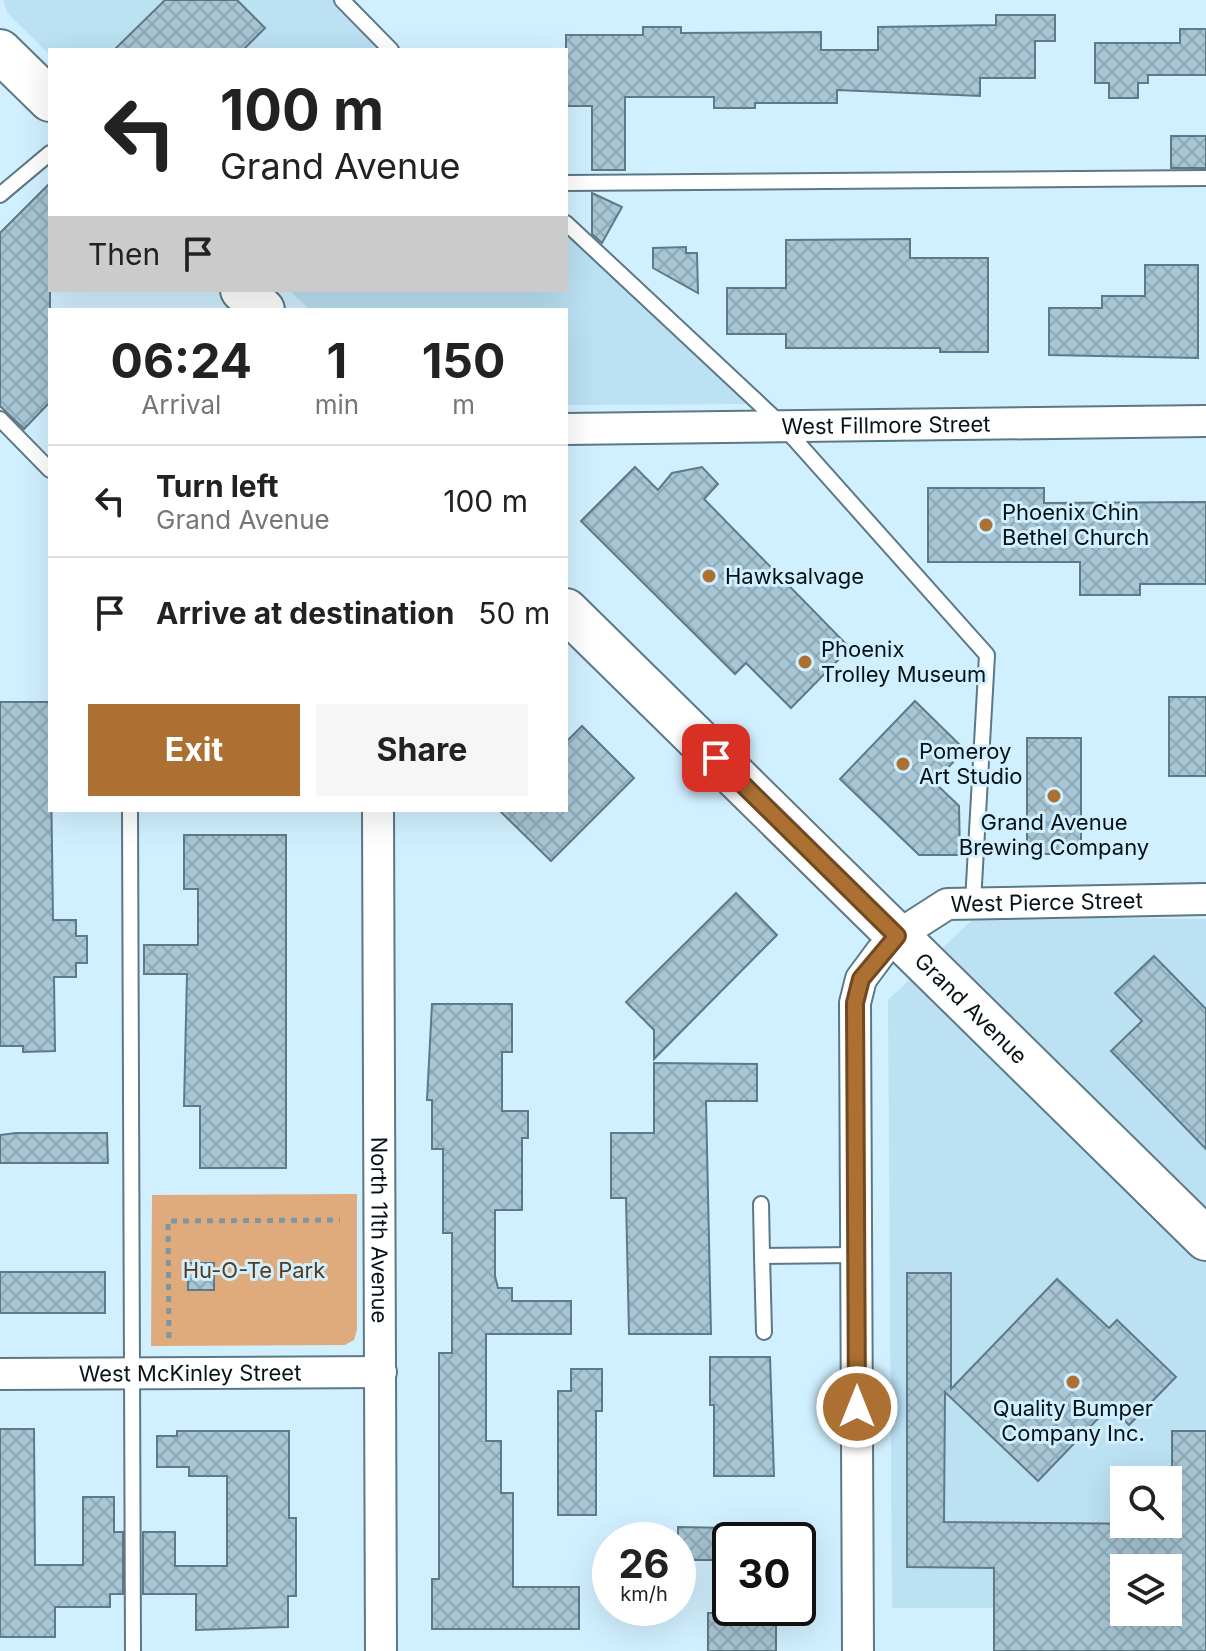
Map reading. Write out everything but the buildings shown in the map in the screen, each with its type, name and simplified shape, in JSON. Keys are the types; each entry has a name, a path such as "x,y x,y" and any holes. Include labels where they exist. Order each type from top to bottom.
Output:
{"main road":[{"path":"0,51 48,98"},
{"path":"244,292 261,308"},
{"name":"Grand Avenue","path":"568,612 1206,1239"}],"street":[{"name":"West Fillmore Street","path":"568,429 1206,421"},
{"name":"North 11th Avenue","path":"378,812 381,1651"},
{"name":"West Pierce Street","path":"858,1651 855,1003 861,979 897,936 947,904 1206,899"},
{"name":"West McKinley Street","path":"0,1374 381,1372"}],"lane":[{"path":"342,0 389,48"},
{"path":"0,195 48,155"},
{"path":"568,183 1206,178"},
{"path":"568,225 781,424 987,655 973,902"},
{"path":"0,419 48,468"},
{"path":"130,812 133,1651"},
{"path":"761,1204 764,1332"},
{"path":"762,1256 856,1255"}],"path":[{"path":"169,1338 168,1221 340,1220"}],"shaded area":[{"path":"3,0 342,0 389,48 48,48 48,53 8,14"},
{"path":"568,225 759,404 568,405 568,308 308,308 291,292 568,292"},
{"path":"976,916 1206,919 1206,1608 1182,1583 1182,1554 1110,1554 1110,1608 892,1608 888,1000"}],"green space":[{"name":"Hu-O-Te Park","path":"357,1194 357,1330 354,1340 345,1345 151,1346 152,1195"}],"place":[{"name":"Phoenix Chin Bethel Church","path":"986,525"},
{"name":"Hawksalvage","path":"709,576"},
{"name":"Phoenix Trolley Museum","path":"805,662"},
{"name":"Pomeroy Art Studio","path":"903,764"},
{"name":"Grand Avenue Brewing Company","path":"1054,796"},
{"name":"Quality Bumper Company Inc.","path":"1073,1382"}],"route":[{"path":"716,758 897,936 861,979 855,1003 857,1407"}]}
